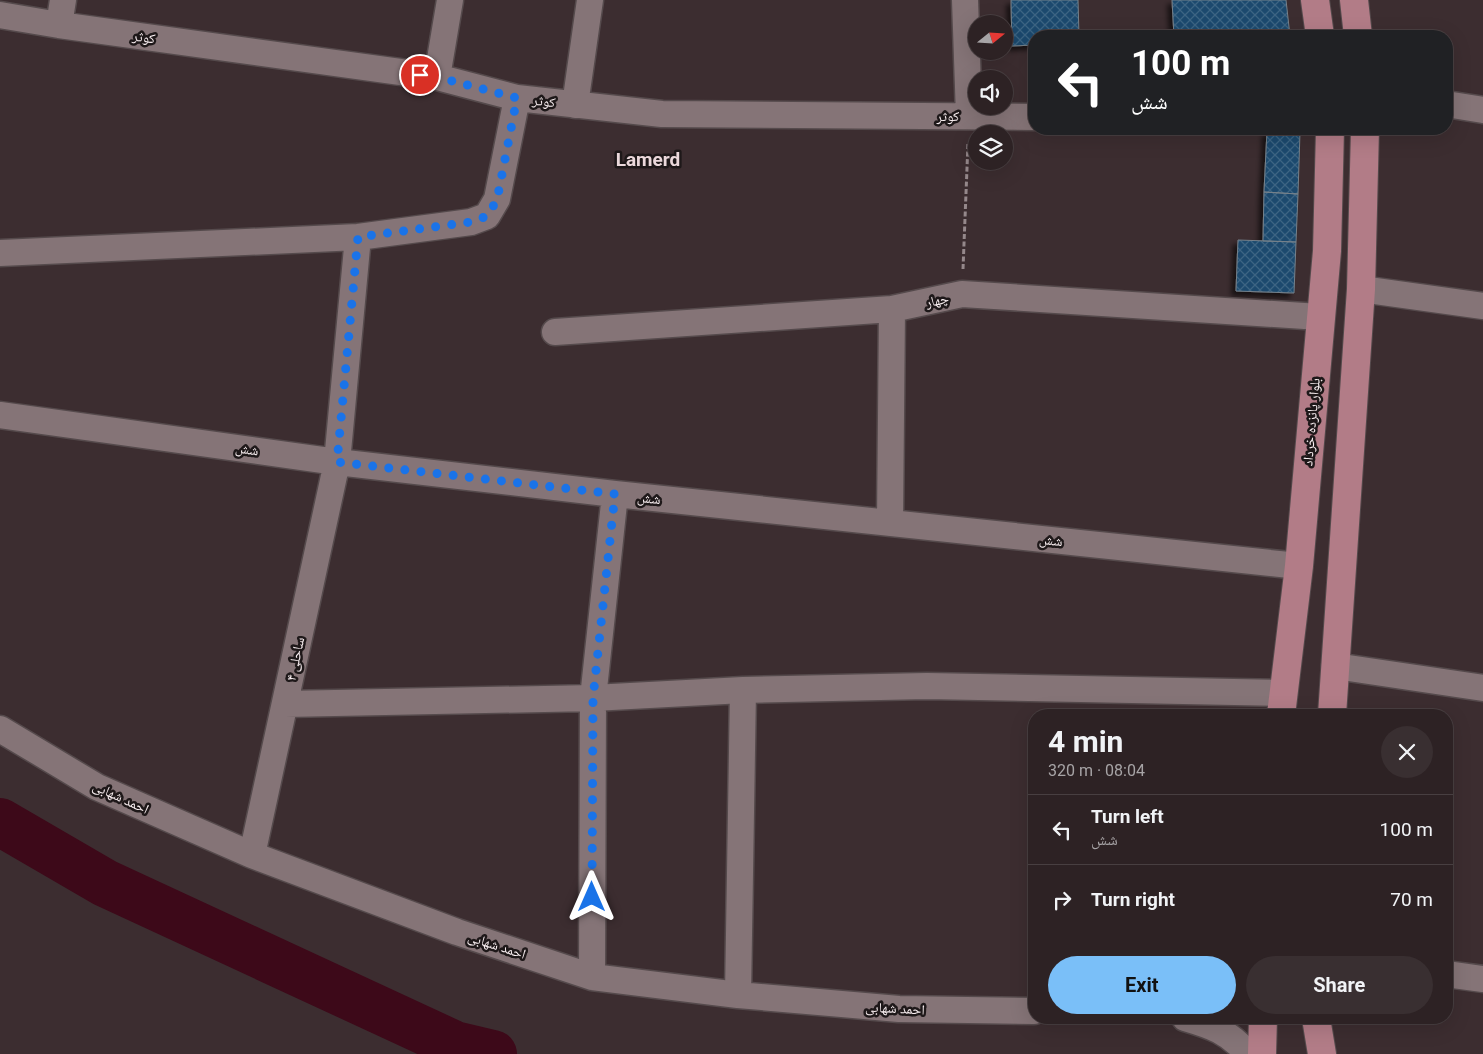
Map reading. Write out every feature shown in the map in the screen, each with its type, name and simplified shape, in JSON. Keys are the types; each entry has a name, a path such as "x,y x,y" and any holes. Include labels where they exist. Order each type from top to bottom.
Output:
{"main road":[{"path":"1315,0 1319,30"},
{"path":"1354,0 1357,30"},
{"name":"بلوار پانزده خرداد","path":"1282,704 1299,566 1327,251 1330,135"},
{"path":"1332,709 1361,289 1365,135"},
{"path":"1262,1054 1263,1024"},
{"path":"1317,1024 1322,1054"}],"street":[{"path":"437,77 450,0"},
{"path":"575,105 590,0"},
{"path":"965,0 969,116"},
{"name":"کوثر","path":"0,15 61,12 437,77 517,98 662,114 1028,117"},
{"path":"0,252 358,237 471,222 487,216 497,200 517,98"},
{"path":"1453,105 1483,110"},
{"name":"ساحلی ۴","path":"252,855 337,462 358,237"},
{"path":"1361,289 1483,306"},
{"name":"چهار","path":"555,332 892,309 962,294 1320,317"},
{"path":"890,523 892,309"},
{"name":"شش","path":"0,415 337,462 615,494 1299,566"},
{"path":"592,977 593,698 615,494"},
{"path":"1335,666 1483,688"},
{"path":"285,704 593,698 742,690 927,686 1282,704"},
{"path":"738,994 742,690"},
{"name":"احمد شهابی","path":"0,729 97,787 252,855 457,932 592,977 738,994 899,1009 1028,1011"},
{"path":"1453,975 1483,979"},
{"path":"1204,1024 1218,1028 1236,1040 1248,1054"}],"path":[{"path":"962,294 969,116"}],"building":[{"path":"1011,0 1078,0 1079,30 1028,30 1028,45 1013,46"},
{"path":"1172,0 1286,0 1289,30 1174,30"},
{"path":"1267,135 1300,135 1298,194 1264,192"},
{"path":"1264,192 1298,194 1296,242 1263,241"},
{"path":"1238,240 1296,242 1294,293 1236,291"}],"waterway":[{"path":"0,822 105,883 455,1045 493,1054"}],"district":[{"name":"Lamerd","path":"648,159"}],"route":[{"path":"420,75 437,77 461,85 517,98 497,200 487,216 471,222 358,237 337,462 615,494 593,698 592,897"}]}
